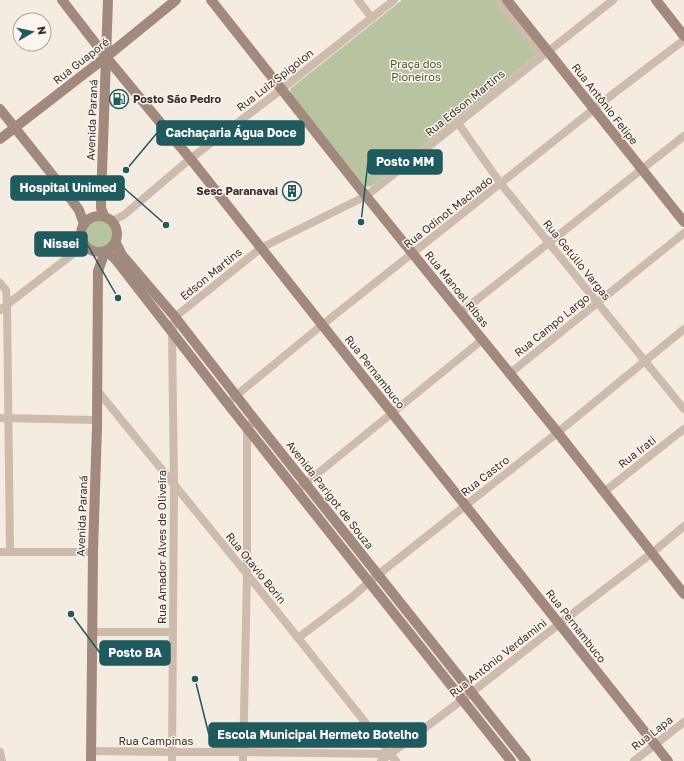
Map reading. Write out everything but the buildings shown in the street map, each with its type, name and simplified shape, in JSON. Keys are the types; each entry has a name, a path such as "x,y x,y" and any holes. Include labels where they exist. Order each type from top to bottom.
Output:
{"street":[{"name":"Rua Pernambuco","path":"62,0 668,761"},
{"name":"Avenida Paraná","path":"108,0 101,202 101,208 108,219"},
{"name":"Rua Guaporé","path":"0,139 106,57 176,0"},
{"name":"Rua Manoel Ribas","path":"211,0 684,594"},
{"path":"358,0 372,18"},
{"name":"Rua Luiz Spigolon","path":"108,219 124,215 190,159 282,89 394,0"},
{"name":"Rua Antônio Felipe","path":"498,0 594,110 684,222"},
{"name":"Rua Antônio Felipe","path":"507,0 545,53"},
{"name":"Rua Edson Martins","path":"261,248 366,196 613,0"},
{"path":"656,0 684,36"},
{"name":"Rua Odinot Machado","path":"226,403 322,325 684,40"},
{"path":"0,109 79,210 84,224"},
{"name":"Rua Getúlio Vargas","path":"458,123 501,184 684,409"},
{"path":"460,313 684,136"},
{"path":"98,216 108,219 116,226 118,233 116,243 106,251 98,253 87,247 82,241 82,227 91,218 98,216"},
{"name":"Rua Campo Largo","path":"510,374 684,233"},
{"name":"Avenida Parigot de Souza","path":"116,243 122,255 175,318 526,761"},
{"name":"Avenida Paraná","path":"87,247 98,271"},
{"path":"0,310 74,253 87,247"},
{"name":"Edson Martins","path":"175,318 261,248"},
{"name":"Avenida Paraná","path":"91,756 98,271 106,251"},
{"path":"106,251 116,260 226,403 511,761"},
{"path":"0,283 6,290 8,304 4,418 10,552"},
{"name":"Rua Amador Alves de Oliveira","path":"172,761 174,485 172,333 175,318"},
{"name":"Rua Castro","path":"298,638 352,597 465,505 557,433 684,329"},
{"path":"296,491 482,340"},
{"name":"Rua Otavio Borin","path":"97,390 247,574 396,761"},
{"path":"4,418 97,420"},
{"path":"243,761 247,574 246,428 255,420"},
{"name":"Rua Irati","path":"604,492 684,429"},
{"name":"Rua Antônio Verdamini","path":"381,761 652,553 684,526"},
{"path":"0,552 93,552"},
{"path":"92,632 173,632"},
{"name":"Rua Lapa","path":"634,761 684,722"},
{"name":"Rua Campinas","path":"91,756 172,752 390,754"}],"green space":[{"name":"Praça dos Pioneiros","path":"402,0 496,0 537,55 372,186 367,187 291,94 290,90"},
{"path":"99,220 109,224 113,234 109,244 99,248 89,244 85,234 89,224"}],"place":[{"name":"Posto São Pedro","path":"119,99"},
{"name":"Cachaçaria Água Doce","path":"126,170"},
{"name":"Sesc Paranavai","path":"292,191"},
{"name":"Posto MM","path":"361,222"},
{"name":"Hospital Unimed","path":"166,225"},
{"name":"Nissei","path":"118,298"},
{"name":"Posto BA","path":"71,614"},
{"name":"Escola Municipal Hermeto Botelho","path":"195,679"}]}
